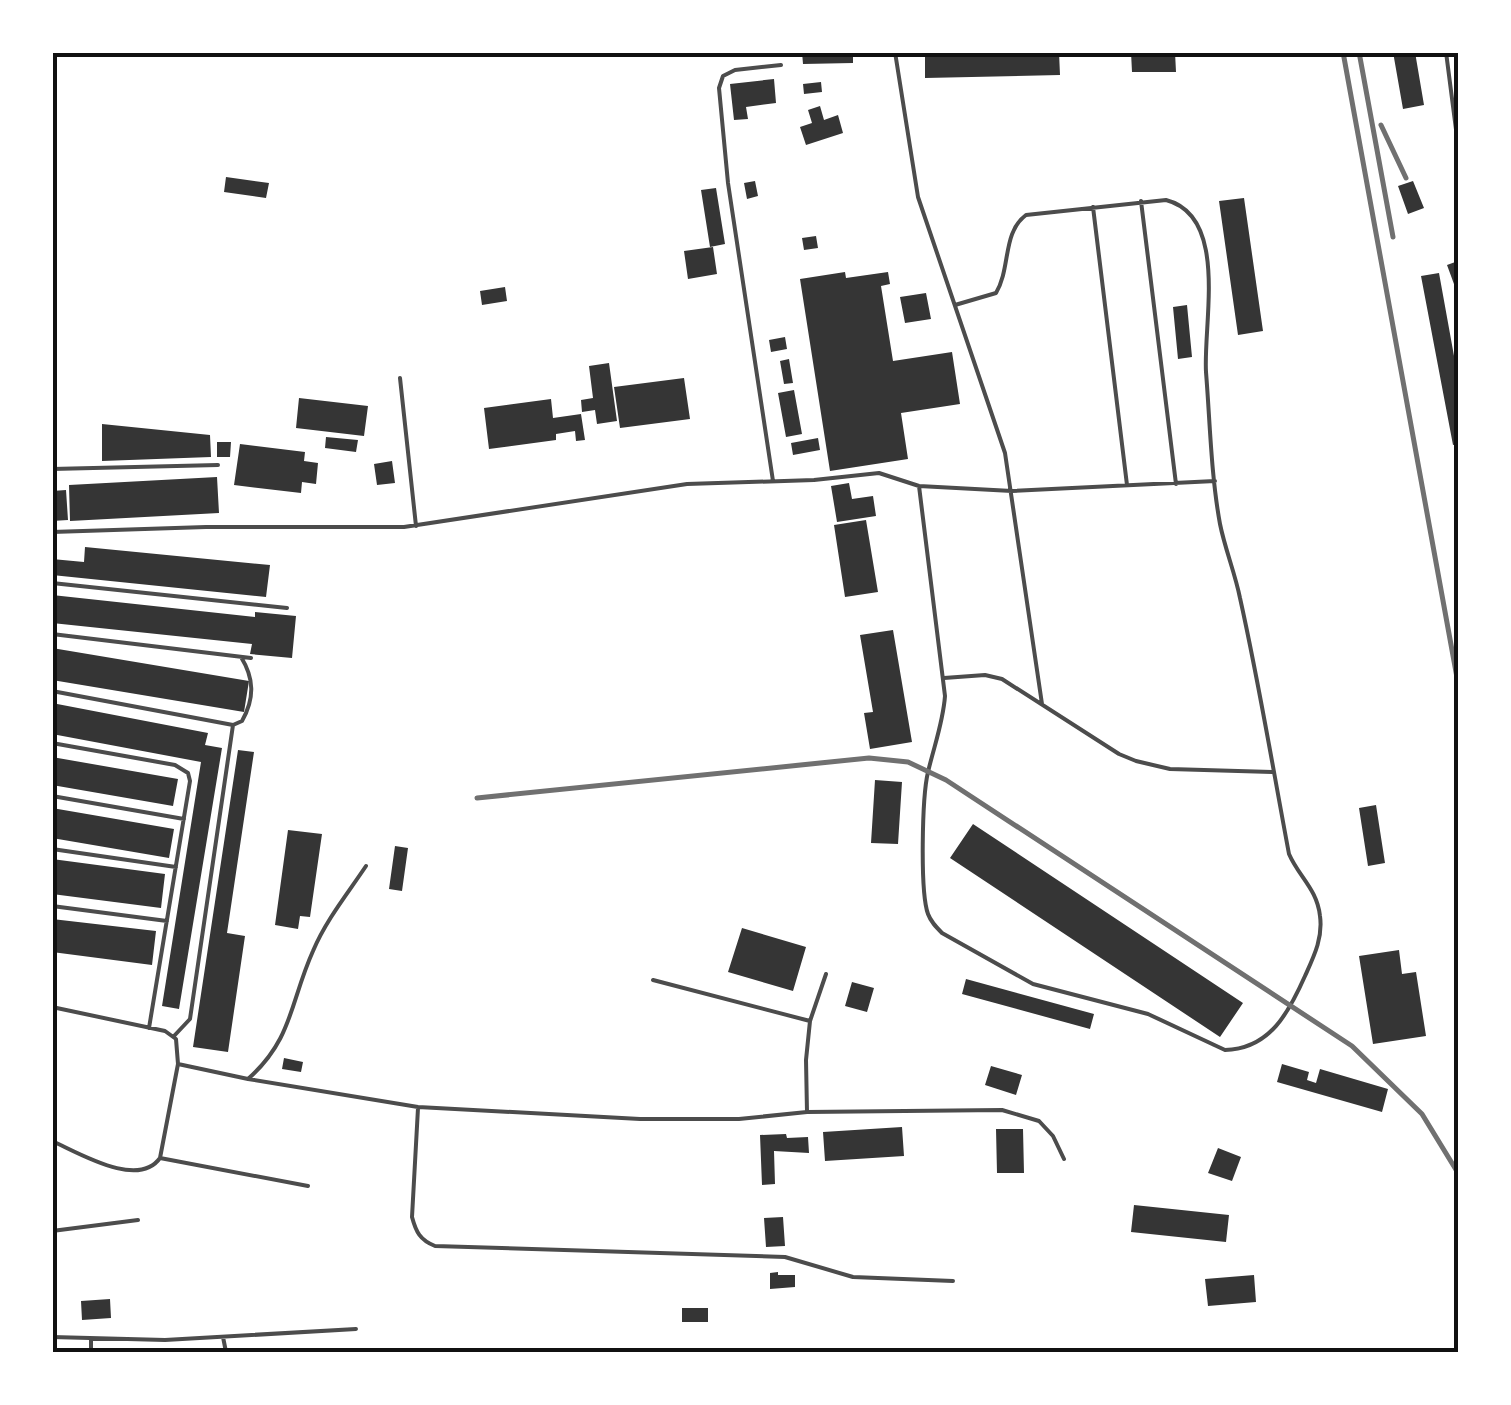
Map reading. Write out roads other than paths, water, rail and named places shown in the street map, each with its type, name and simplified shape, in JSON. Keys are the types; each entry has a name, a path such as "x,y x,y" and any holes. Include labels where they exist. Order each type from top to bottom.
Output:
{"lane":[{"path":"895,52 918,197 999,430 1012,491 1042,704"},
{"path":"1446,52 1458,144"},
{"path":"773,481 728,183 718,88 722,76 734,70 781,65"},
{"path":"919,486 943,678 944,716 924,795 926,911 932,923 942,934 1033,984 1148,1014 1225,1050 1257,1043 1286,1016 1316,953 1321,932 1316,898 1289,854 1240,594 1220,526 1206,366 1210,284 1199,227 1182,204 1166,200 1026,215 1016,222 1010,236 1007,268 996,293 984,300 956,305"},
{"path":"1141,201 1176,484"},
{"path":"1093,207 1127,486"},
{"path":"400,378 416,526"},
{"path":"52,469 218,465"},
{"path":"52,532 416,526 687,484 879,473 919,486 1012,491 1215,481"},
{"path":"52,583 287,608"},
{"path":"52,634 250,658"},
{"path":"174,1036 190,1019 233,724 246,714 251,697 250,672 241,657"},
{"path":"943,678 985,675 1002,680 1119,754 1157,768 1274,772"},
{"path":"52,691 233,724"},
{"path":"52,744 183,768 190,780 149,1028"},
{"path":"52,796 184,819"},
{"path":"52,849 176,867"},
{"path":"248,1080 280,1042 314,948 366,866"},
{"path":"52,906 167,921"},
{"path":"807,1112 810,1021 826,974"},
{"path":"654,980 810,1021"},
{"path":"52,1007 174,1036"},
{"path":"52,1142 118,1169 148,1170 160,1158 178,1064 174,1036"},
{"path":"178,1064 248,1080 418,1107 640,1120 739,1120 807,1112 1018,1112 1040,1121 1064,1159"},
{"path":"418,1107 412,1217 424,1242 435,1246 785,1257 853,1277 954,1281"},
{"path":"160,1158 308,1186"},
{"path":"52,1231 138,1220"},
{"path":"52,1337 223,1337 356,1329"},
{"path":"223,1337 226,1352"},
{"path":"91,1339 92,1352"}],"railway":[{"path":"1343,52 1458,683"},
{"path":"1359,52 1393,237"},
{"path":"1381,125 1406,178"},
{"path":"477,798 869,758 908,762 946,780 1352,1046 1422,1114 1458,1173"}]}
